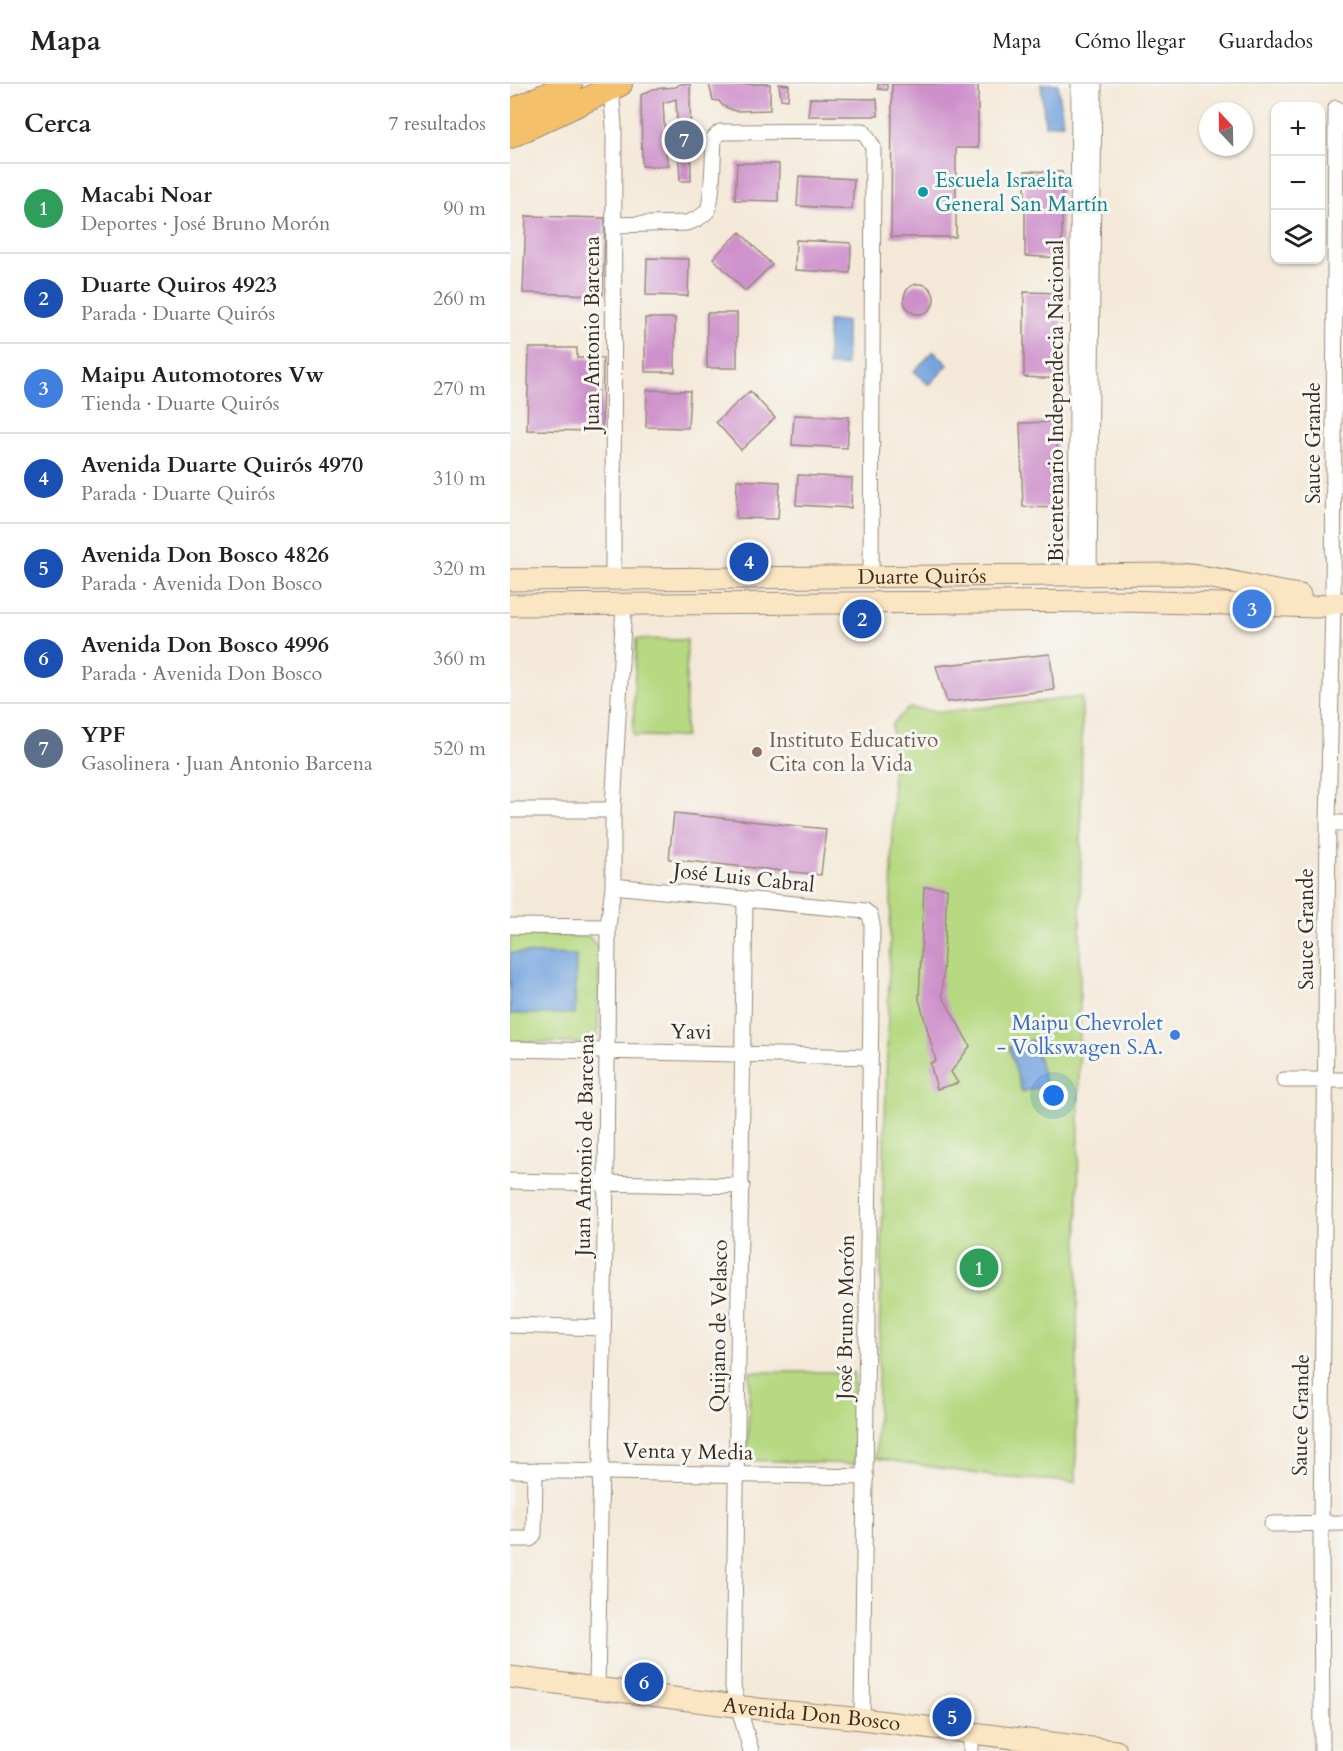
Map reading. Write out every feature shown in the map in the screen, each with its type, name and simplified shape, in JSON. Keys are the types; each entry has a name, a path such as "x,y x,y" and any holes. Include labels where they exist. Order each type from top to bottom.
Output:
{"main road":[{"path":"510,112 570,84"},
{"path":"510,136 616,86"},
{"name":"Duarte Quirós","path":"510,580 1204,576 1271,591 1317,596 1338,603"},
{"name":"Duarte Quirós","path":"510,605 1124,601 1317,607 1338,603"},
{"name":"Avenida Don Bosco","path":"510,1677 759,1709 862,1719 971,1743 1116,1751"}],"street":[{"name":"Bicentenario Independecia Nacional","path":"1079,84 1082,575"},
{"name":"Bicentenario Independecia Nacional","path":"1082,575 1094,84"},
{"name":"Juan Antonio Barcena","path":"613,579 613,225 616,86"},
{"path":"1079,106 1094,154"},
{"name":"Sauce Grande","path":"1322,1751 1321,1523 1326,1080 1335,823 1338,603 1340,108"},
{"path":"613,225 686,223 695,221 701,216 710,205 714,138 720,132 863,131 868,136 873,147 871,577"},
{"name":"Juan Antonio de Barcena","path":"597,1687 608,927 613,886 613,810 624,605"},
{"path":"510,810 613,810"},
{"name":"José Luis Cabral","path":"613,886 865,911 870,915"},
{"name":"Quijano de Velasco","path":"745,900 733,1687 751,1751"},
{"name":"José Bruno Morón","path":"862,1719 872,924 870,915"},
{"path":"510,926 608,927"},
{"name":"Yavi","path":"510,1049 870,1057"},
{"path":"1284,1080 1343,1080"},
{"path":"510,1181 742,1186"},
{"path":"510,1325 602,1328"},
{"name":"Venta y Media","path":"510,1470 866,1477"},
{"path":"510,1539 530,1539 534,1534 535,1470"},
{"path":"1272,1524 1343,1524"}],"green space":[{"path":"636,639 687,640 685,737 633,736"},
{"path":"1082,697 1076,1482 997,1477 876,1458 893,825 892,724 909,708 942,712"},
{"path":"510,934 588,936 599,948 598,1036 589,1043 510,1042"},
{"path":"750,1372 854,1372 855,1464 747,1460"}],"water":[{"path":"1041,84 1058,84 1063,123 1045,125"},
{"path":"828,321 846,321 846,366 828,366"},
{"path":"934,351 948,365 929,385 914,371"},
{"path":"510,953 576,955 575,1014 510,1014"},
{"path":"1033,1040 1046,1085 1022,1092 1009,1047"}],"building":[{"path":"680,84 690,84 691,181 680,181 676,99 663,103 666,155 669,166 642,166 641,95 653,89 676,87"},
{"path":"709,84 770,84 770,110 735,111 723,106 719,101 713,100"},
{"path":"779,84 789,85 788,100 781,99"},
{"path":"878,84 887,84 887,90 878,89"},
{"name":"Escuela Israelita General San Martín","path":"892,84 978,84 978,148 956,148 956,237 891,237"},
{"path":"810,98 877,99 878,116 808,116"},
{"path":"737,163 779,164 778,201 735,200"},
{"path":"1025,171 1062,172 1062,258 1025,256"},
{"path":"799,176 854,179 852,209 797,206"},
{"path":"526,216 605,218 603,295 523,293"},
{"path":"740,232 772,265 745,291 713,258"},
{"path":"796,240 851,243 850,273 795,270"},
{"path":"647,258 689,259 688,296 646,295"},
{"path":"919,284 930,288 934,299 930,310 919,314 908,310 904,299 908,288"},
{"path":"1024,292 1061,293 1061,379 1024,377"},
{"path":"707,313 737,313 737,368 707,368"},
{"path":"645,318 675,318 675,372 645,372"},
{"path":"529,348 577,348 577,358 603,358 602,431 527,430"},
{"path":"647,390 690,391 688,428 646,427"},
{"path":"750,391 775,418 741,450 716,422"},
{"path":"794,415 849,417 847,448 792,445"},
{"path":"1056,422 1060,508 1023,507 1020,423"},
{"path":"798,475 852,478 851,508 796,505"},
{"path":"737,480 780,482 778,519 736,518"},
{"path":"1050,654 1054,690 947,702 936,666"},
{"path":"674,813 826,829 821,875 669,859"},
{"path":"924,887 947,888 942,995 970,1046 951,1072 958,1083 937,1089 930,1063 936,1061 919,999"}],"place":[{"name":"YPF","path":"684,140"},
{"name":"Escuela Israelita General San Martín","path":"923,192"},
{"name":"Avenida Duarte Quirós 4970","path":"749,562"},
{"name":"Maipu Automotores Vw","path":"1252,609"},
{"name":"Duarte Quiros 4923","path":"862,619"},
{"name":"Instituto Educativo Cita con la Vida","path":"757,752"},
{"name":"Maipu Chevrolet - Volkswagen S.A.","path":"1175,1035"},
{"name":"Macabi Noar","path":"979,1268"},
{"name":"Avenida Don Bosco 4996","path":"644,1682"},
{"name":"Avenida Don Bosco 4826","path":"952,1717"}]}
